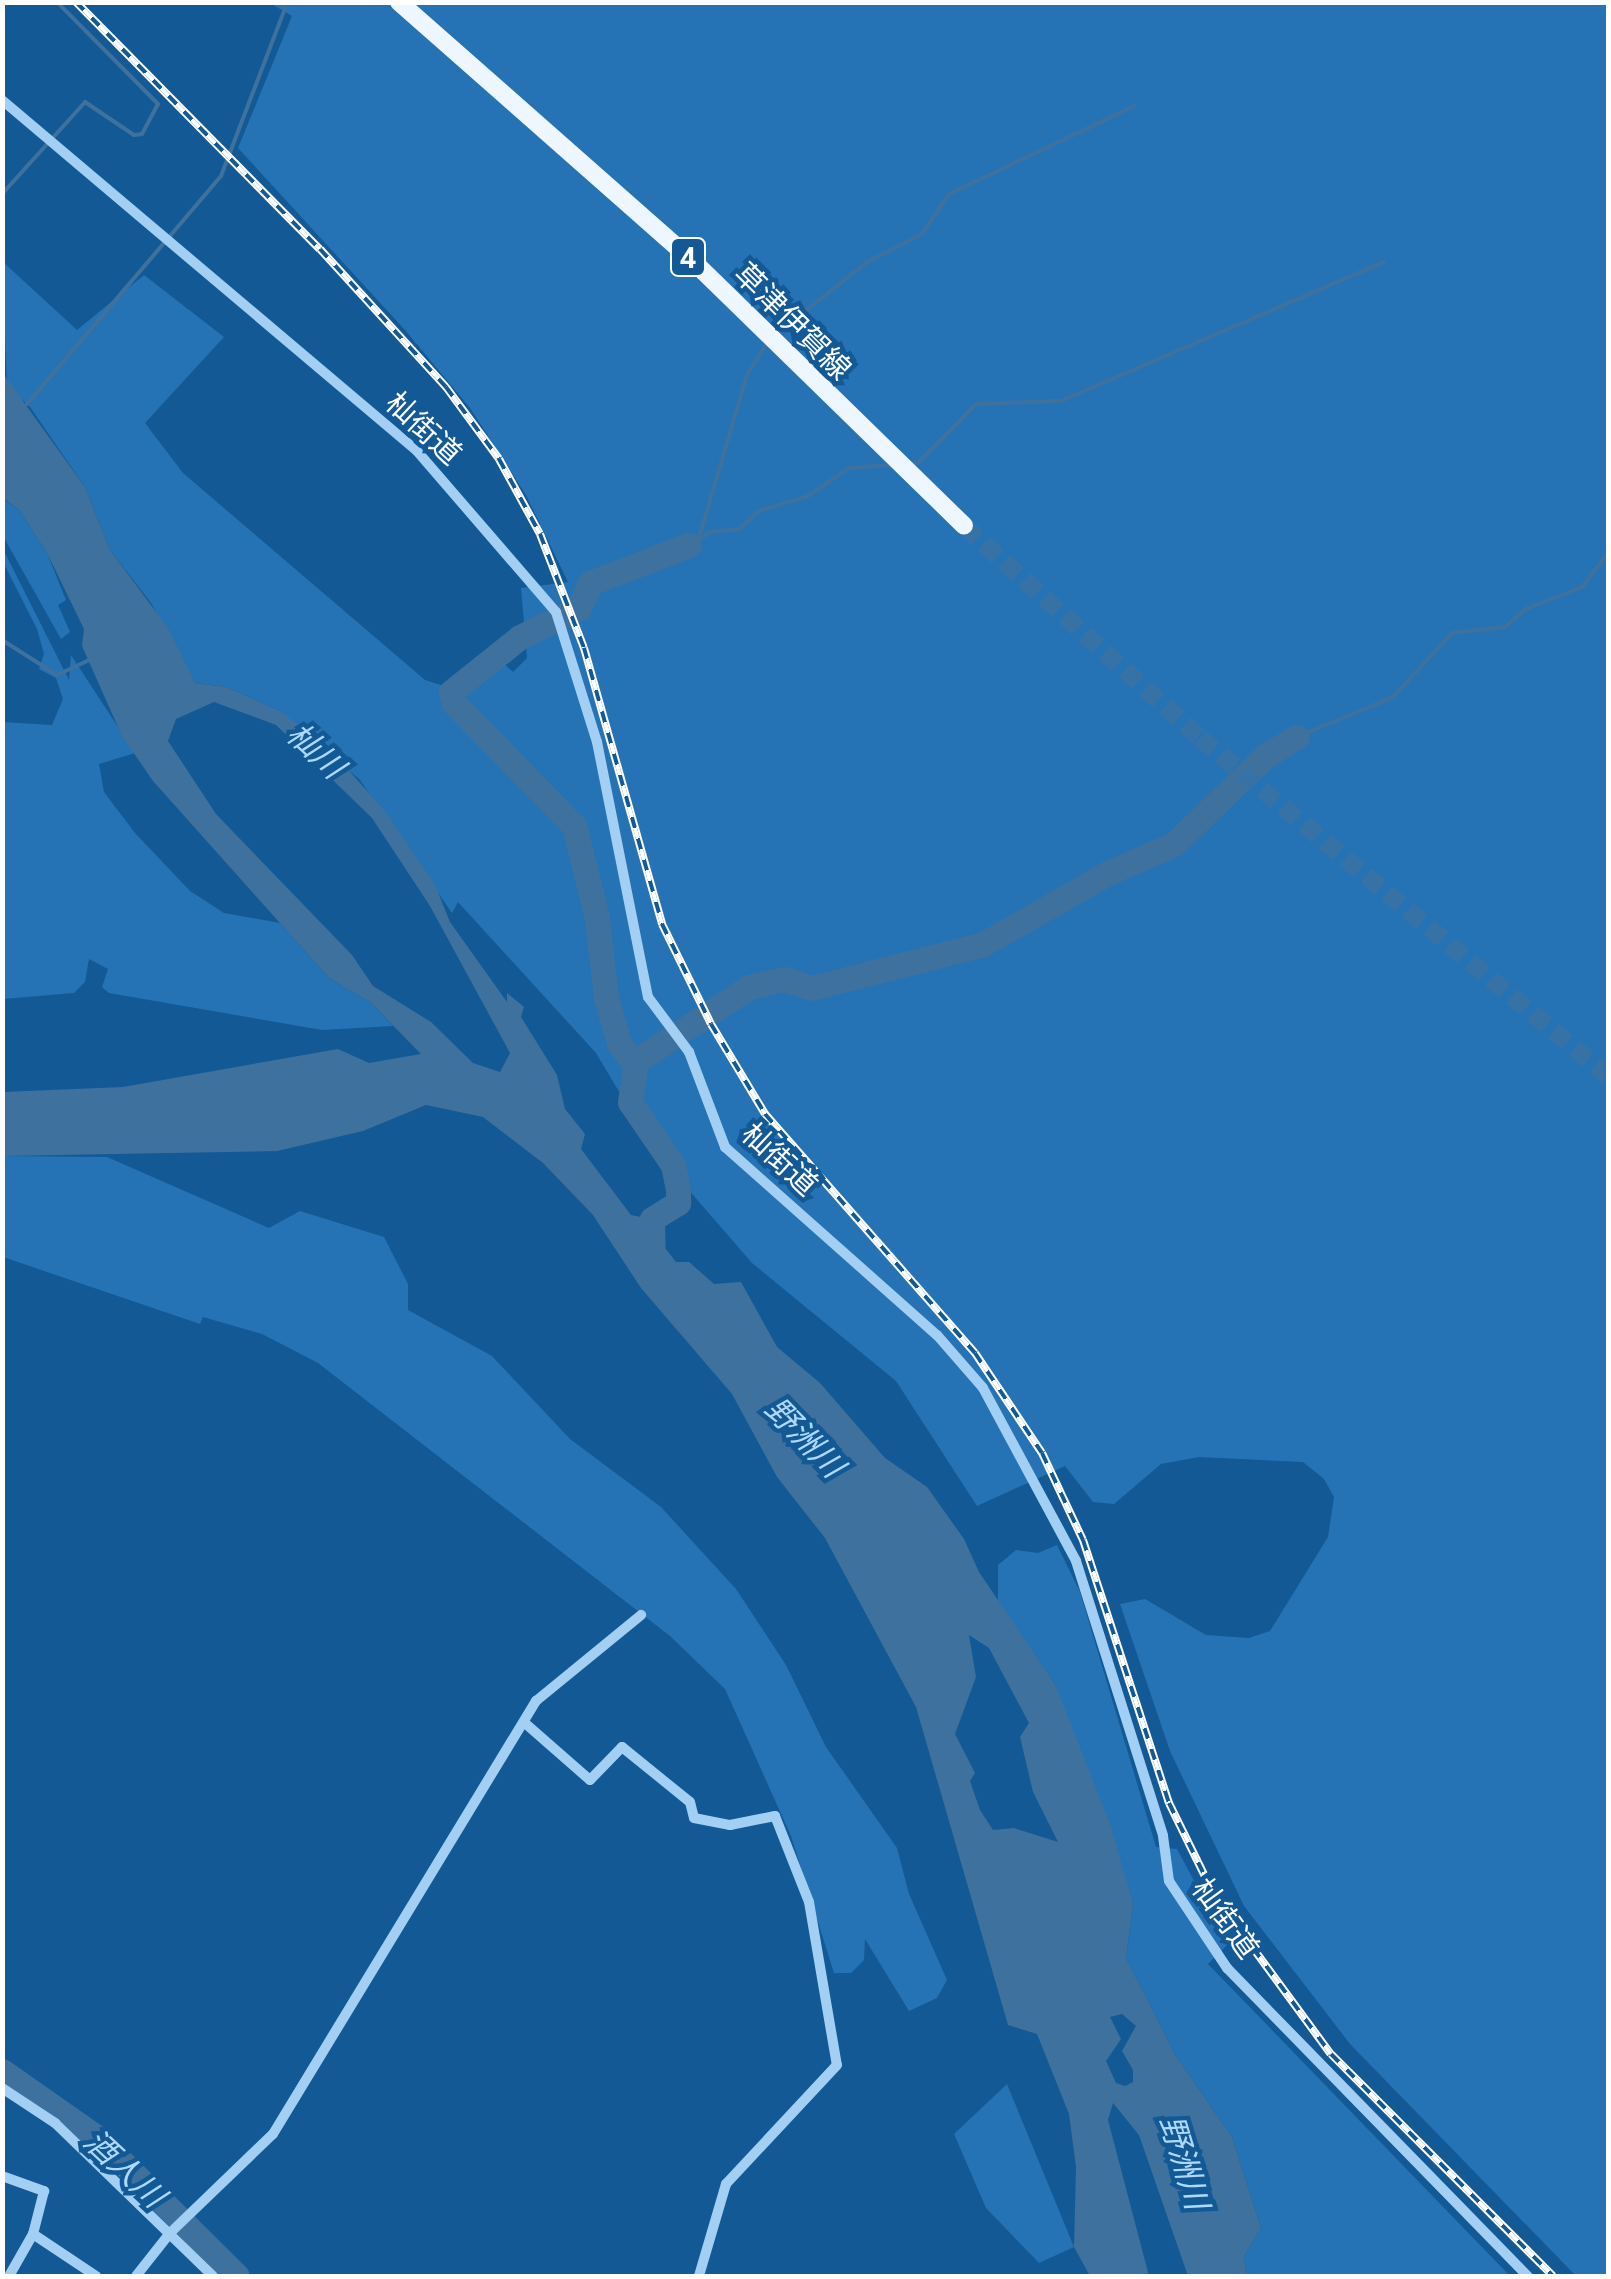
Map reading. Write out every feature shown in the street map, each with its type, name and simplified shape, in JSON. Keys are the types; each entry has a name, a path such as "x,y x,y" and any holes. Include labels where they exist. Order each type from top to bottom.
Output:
{"main road":[{"name":"草津伊賀線","path":"398,2 697,264 964,526"}],"street":[{"name":"杣街道","path":"2,100 417,451 556,612 597,742 648,998 689,1052 724,1147 937,1334 983,1388 1076,1561 1163,1836 1168,1881 1227,1968 1528,2276"},
{"path":"136,2276 170,2234 273,2134 526,1724 536,1701 641,1616"},
{"path":"526,1724 590,1780 622,1747 690,1802 694,1818 730,1825 775,1816 809,1902 836,2065 726,2184 699,2276"},
{"path":"2,2088 55,2123 213,2276"},
{"path":"2,2176 44,2191 33,2234 9,2276"},
{"path":"33,2234 96,2276"}],"shaded area":[{"path":"270,3 1608,3 1608,2276 1576,2276 1350,2044 1244,1906 1170,1751 1120,1604 1145,1599 1206,1635 1249,1638 1270,1631 1328,1537 1334,1497 1324,1479 1303,1462 1199,1457 1161,1464 1114,1504 1093,1502 1065,1466 977,1506 896,1381 752,1263 654,1150 596,1053 458,902 452,913 360,780 280,711 227,687 195,683 151,603 110,550 85,487 30,407 7,386 2,261 77,330 144,275 224,337 145,423 183,473 425,680 463,692 497,657 513,672 527,658 521,588 568,582 526,495 470,408 405,330 238,148 292,16"},
{"path":"2,498 20,511 47,553 66,600 58,605 70,632 61,639 3,536"},
{"path":"2,547 69,680 71,655 135,753 99,764 104,792 135,833 190,891 224,913 280,923 330,979 370,1002 393,1026 322,1030 109,993 102,987 108,969 89,959 85,982 74,993 3,999 3,722 52,725 63,699 56,678 39,669 44,654 37,629 3,562"},
{"path":"3,1156 107,1157 269,1228 300,1211 384,1237 408,1284 408,1310 492,1356 570,1439 661,1507 736,1589 786,1665 826,1747 897,1848 909,1894 947,1980 937,1998 909,2011 865,1939 864,1960 851,1973 834,1973 791,1836 725,1689 670,1636 318,1363 262,1334 203,1317 200,1324 3,1257"},
{"path":"1057,1545 1080,1592 1156,1847 1177,1849 1228,1944 1208,1964 1510,2276 1246,2276 1244,2256 1261,2228 1232,2137 1176,2056 1126,1958 1133,1904 1055,1684 998,1601 998,1565 1016,1550 1038,1553"},
{"path":"1007,2084 1074,2247 1039,2263 986,2208 954,2134"}],"water":[{"path":"2,372 85,487 110,550 168,628 195,683 227,687 280,711 327,746 385,811 435,885 450,922 507,1002 507,993 524,1007 521,1017 557,1075 565,1109 585,1134 581,1149 631,1215 641,1217 676,1262 689,1262 714,1284 741,1282 777,1347 820,1383 885,1458 927,1487 964,1539 979,1572 1055,1684 1110,1824 1133,1904 1126,1958 1176,2056 1232,2137 1261,2228 1244,2256 1246,2276 1188,2276 1139,2135 1113,2103 1108,2120 1149,2276 1090,2276 1074,2247 1076,2167 1069,2114 1037,2034 1008,2025 916,1707 825,1538 777,1477 732,1394 641,1288 593,1215 543,1163 483,1117 426,1105 363,1131 277,1151 3,1156 3,1092 123,1087 338,1049 369,1063 421,1054 370,1002 330,979 153,781 122,736 82,646 84,629 47,553 20,511 3,498","holes":["214,702 276,725 372,818 430,906 510,1053 500,1072 473,1063 431,1022 373,986 352,955 216,814 168,741 176,719","969,1635 989,1648 1029,1723 1020,1737 1033,1792 1058,1842 1014,1828 993,1830 980,1810 970,1781 975,1773 955,1734 976,1677","1122,2014 1136,2026 1122,2051 1133,2070 1133,2082 1125,2086 1116,2083 1106,2061 1121,2039 1110,2017"]}],"waterway":[{"path":"2,194 85,102 134,135 142,134 158,104 57,2"},
{"path":"27,404 221,176 285,8"},
{"path":"775,335 867,262 922,234 949,194 1134,106"},
{"path":"910,464 918,463 976,404 1061,401 1383,262"},
{"path":"699,538 747,375 768,342"},
{"path":"689,545 711,532 739,529 759,511 808,496 849,468 890,465"},
{"path":"635,1065 619,1043 606,998 597,918 574,826 454,703 451,692 520,637 579,608 590,583 689,545"},
{"path":"1297,737 1393,697 1452,633 1505,627 1526,609 1582,587 1608,553"},
{"path":"2,640 57,675 89,660"},
{"path":"653,1264 652,1219 678,1203 678,1190 673,1165 630,1102 636,1061 749,987 784,979 811,988 983,944 1110,872 1174,844 1265,756 1297,737"},
{"name":"酒人川","path":"2,2071 99,2139 237,2276"}],"tunnel":[{"path":"964,526 1200,738 1608,1076"}],"railway":[{"path":"76,2 320,249 446,387 499,459 540,534 584,648 662,924 711,1024 765,1114 975,1353 1042,1453 1083,1540 1169,1803 1214,1895 1331,2054 1553,2276"}],"water label":[{"name":"杣川","path":"316,750"},
{"name":"野洲川","path":"805,1437"},
{"name":"野洲川","path":"1185,2162"}]}
